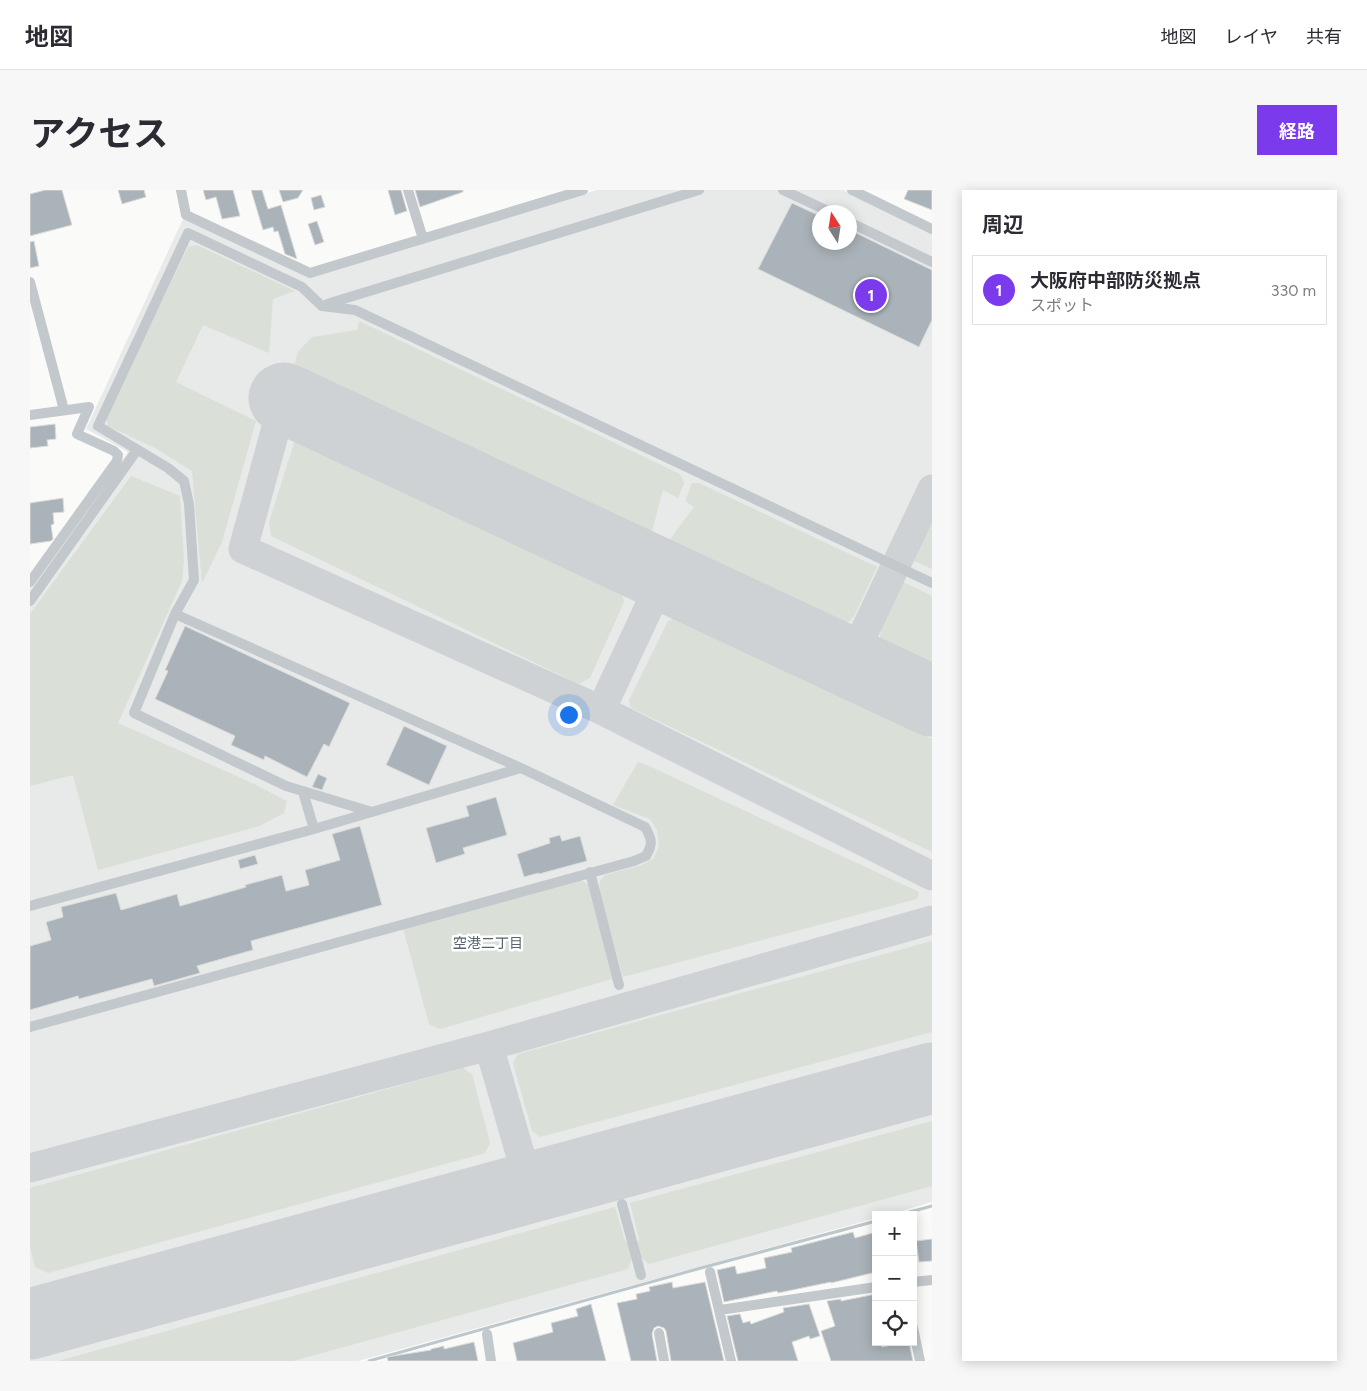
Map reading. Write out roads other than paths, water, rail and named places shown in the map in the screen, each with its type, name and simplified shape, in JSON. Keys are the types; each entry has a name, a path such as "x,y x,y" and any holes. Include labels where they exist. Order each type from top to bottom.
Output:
{"street":[{"path":"181,190 186,215 310,273 583,190"},
{"path":"408,190 423,239"},
{"path":"322,306 699,190"},
{"path":"783,190 815,205"},
{"path":"852,190 932,229"},
{"path":"857,225 932,262"},
{"path":"372,812 286,786 134,713 175,614 194,580 189,504 184,481 168,468 98,426 188,234 302,287 322,306 355,310 932,583"},
{"path":"30,282 64,410"},
{"path":"30,414 89,407 77,434 114,451 118,456 118,461 30,582"},
{"path":"30,601 137,450"},
{"path":"30,1027 646,856 652,847 651,838 646,827 521,768 175,614"},
{"path":"30,906 372,812 521,768"},
{"path":"303,792 314,828"},
{"path":"590,872 619,985"},
{"path":"622,1204 641,1275"},
{"path":"710,1272 731,1361"},
{"path":"917,1282 932,1280"},
{"path":"720,1310 872,1288"},
{"path":"487,1334 492,1361"},
{"path":"659,1334 664,1361"},
{"path":"917,1346 920,1361"}],"waterway":[{"path":"914,1211 932,1206"},
{"path":"369,1361 872,1222"}],"place":[{"name":"大阪府中部防災拠点","path":"871,295"}],"district":[{"name":"空港二丁目","path":"488,943"}]}
